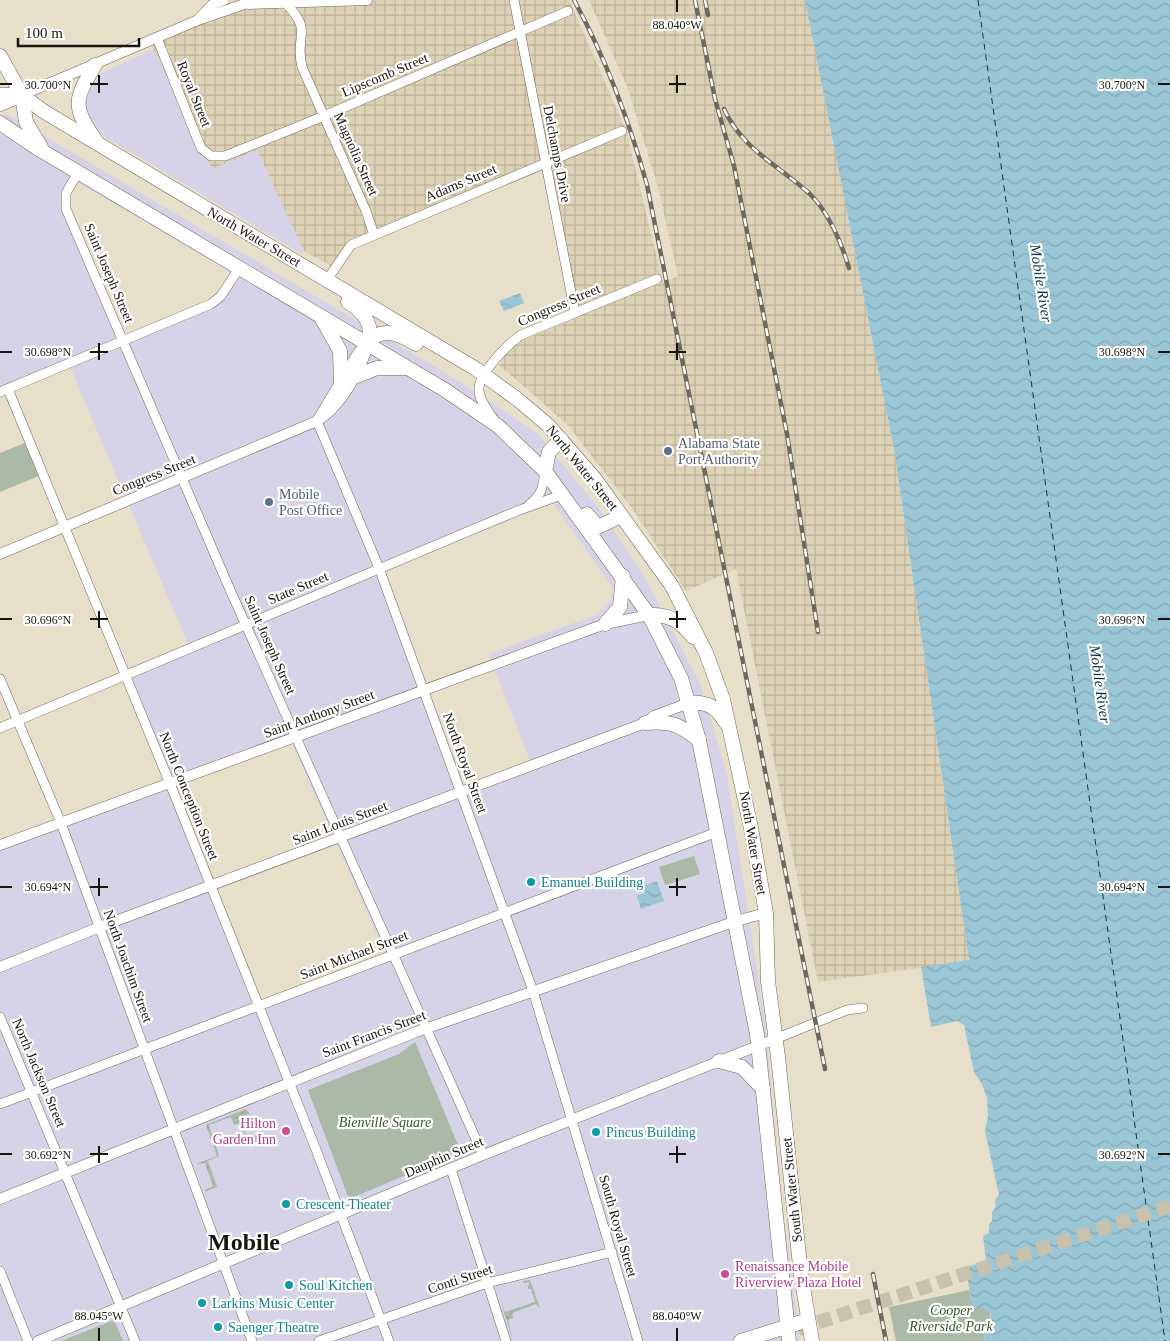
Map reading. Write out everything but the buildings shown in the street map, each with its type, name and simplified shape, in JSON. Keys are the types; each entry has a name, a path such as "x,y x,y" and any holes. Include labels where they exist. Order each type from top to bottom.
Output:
{"main road":[{"path":"0,56 22,95 26,122 44,150"},
{"path":"95,65 79,96 78,109 83,122 98,144"},
{"path":"0,95 22,95"},
{"path":"0,104 22,95"},
{"name":"North Water Street","path":"22,95 58,121 268,244 485,375 517,399 561,439 594,479 672,586 712,667 731,729 766,913 768,981 775,1039"},
{"path":"0,123 26,141"},
{"path":"0,132 26,141 44,150 409,369 498,426 545,471 564,494 649,615 666,646 689,703 700,740 736,921 758,1045"},
{"path":"268,244 291,268 361,311 371,328 368,344"},
{"path":"319,314 340,351 341,383"},
{"path":"368,344 378,335 397,334 439,357 471,366"},
{"path":"354,377 377,368 409,369"},
{"path":"545,471 549,452 561,439"},
{"path":"564,494 578,503 597,527 604,526 621,516"},
{"path":"605,624 620,607 623,576"},
{"path":"649,615 666,615 674,619 686,628 706,653"},
{"path":"689,703 709,690 712,667"},
{"path":"689,703 707,703 715,707 731,729"},
{"path":"645,723 673,723 685,728 700,740"},
{"name":"South Water Street","path":"775,1039 801,1275 812,1341"},
{"name":"South Water Street","path":"758,1045 789,1341"},
{"path":"719,1062 742,1067 763,1090"},
{"path":"741,1341 808,1320"}],"street":[{"path":"198,20 212,5 224,0"},
{"path":"22,95 198,20 256,0"},
{"path":"238,5 367,0"},
{"name":"Delchamps Drive","path":"514,0 575,314"},
{"name":"Magnolia Street","path":"286,4 300,20 302,26 301,63 366,211 374,235"},
{"name":"Lipscomb Street","path":"212,156 225,156 324,116 568,11"},
{"name":"Royal Street","path":"157,38 201,148 212,156"},
{"name":"Adams Street","path":"328,280 351,245 622,131"},
{"name":"Saint Joseph Street","path":"79,171 66,193 66,209 246,624 483,1155"},
{"path":"4,390 211,304 221,296 240,267"},
{"name":"Congress Street","path":"485,375 501,351 521,335 657,279"},
{"path":"317,421 358,353 368,344"},
{"name":"Congress Street","path":"0,554 330,414 354,377 366,354 368,344"},
{"path":"485,375 480,383 480,396 498,426"},
{"name":"North Conception Street","path":"4,390 64,527 170,784 289,1082 388,1341"},
{"name":"North Royal Street","path":"317,421 379,568 424,690 533,991 572,1119"},
{"name":"State Street","path":"525,508 540,496 545,471"},
{"name":"State Street","path":"0,728 379,568 564,494"},
{"name":"Saint Anthony Street","path":"0,845 605,624 649,615"},
{"name":"North Joachim Street","path":"0,679 61,823 252,1341"},
{"name":"Saint Louis Street","path":"0,967 99,927 645,723 654,716 689,703"},
{"name":"Saint Michael Street","path":"0,1104 717,832"},
{"name":"Saint Francis Street","path":"0,1200 65,1172 427,1028 736,921 766,913"},
{"name":"Dauphin Street","path":"38,1341 572,1119 847,1010 864,1008"},
{"name":"North Jackson Street","path":"0,1016 135,1341"},
{"name":"South Royal Street","path":"572,1119 638,1341"},
{"path":"451,1168 506,1341"},
{"name":"Conti Street","path":"319,1341 488,1283 612,1252"},
{"path":"0,1271 28,1341"}],"shaded area":[{"path":"235,0 569,0 626,130 663,283 678,276 658,187 628,89 589,0 805,0 894,449 969,961 818,982 736,569 686,591 634,511 568,425 499,365 511,345 572,320 542,169 352,248 337,269 304,251 257,150 212,169 148,37"},
{"path":"154,49 212,168 257,150 304,251 300,253 94,130 81,101 95,76"},
{"path":"7,114 454,378 537,433 601,511 647,581 700,684 727,775 765,1022 783,1211 800,1341 0,1341 0,841 172,778 127,669 188,644 70,367 214,305 239,279 219,265 77,182 68,198 71,212 125,335 0,390 0,115","holes":["553,503 613,588 611,600 596,615 489,654 530,761 464,785 385,570","292,743 386,955 259,1001 174,786"]}],"green space":[{"path":"27,442 41,475 0,492 0,453"},
{"path":"694,856 700,874 665,885 659,867"},
{"name":"Bienville Square","path":"415,1042 461,1152 349,1199 308,1090 399,1054"},
{"path":"246,1109 250,1114 243,1116 246,1125 252,1123 253,1125 244,1129 247,1138 257,1135 259,1141 249,1145 240,1123 234,1125 231,1117 209,1125 219,1156 208,1161 217,1187 205,1192 205,1190 213,1186 205,1163 196,1164 217,1156 206,1125"},
{"path":"530,1280 540,1308 536,1304 512,1313 513,1318 508,1320 513,1341 501,1303 505,1312 535,1302 531,1289 528,1289 529,1282 524,1283 523,1281"},
{"name":"Cooper Riverside Park","path":"969,1290 973,1309 983,1307 990,1312 990,1321 983,1325 985,1341 896,1341 889,1307"},
{"path":"972,1301 974,1331 968,1327 963,1302"},
{"path":"114,1320 123,1341 61,1341"}],"water":[{"name":"Mobile River","path":"805,0 1170,0 1170,1341 985,1341 983,1325 990,1321 991,1314 985,1308 973,1309 965,1267 983,1263 986,1260 983,1236 989,1233 992,1212 996,1207 995,1200 999,1195 985,1131 988,1116 987,1098 982,1084 974,1072 964,1025 957,1021 931,1027 921,967 969,960 894,449"},
{"path":"520,293 524,303 504,311 499,301"},
{"path":"657,881 664,901 641,909 637,896 645,893 643,886"}],"ferry route":[{"path":"978,0 1165,1341"}],"tunnel":[{"path":"798,1329 1170,1206"}],"railway":[{"path":"574,0 586,22 616,90 647,185 825,1069"},
{"path":"695,0 715,99 734,166 787,434 818,632"},
{"path":"705,0 708,15"},
{"path":"724,109 732,123 751,146 810,194 817,202 834,229 849,268"},
{"path":"873,1274 886,1341"}],"place":[{"name":"Alabama State Port Authority","path":"668,451"},
{"name":"Mobile Post Office","path":"269,502"},
{"name":"Emanuel Building","path":"531,882"},
{"name":"Hilton Garden Inn","path":"286,1131"},
{"name":"Pincus Building","path":"596,1132"},
{"name":"Crescent Theater","path":"286,1204"},
{"name":"Renaissance Mobile Riverview Plaza Hotel","path":"725,1274"},
{"name":"Soul Kitchen","path":"289,1285"},
{"name":"Larkins Music Center","path":"202,1303"},
{"name":"Saenger Theatre","path":"218,1327"}],"district":[{"name":"Mobile","path":"244,1242"}]}
